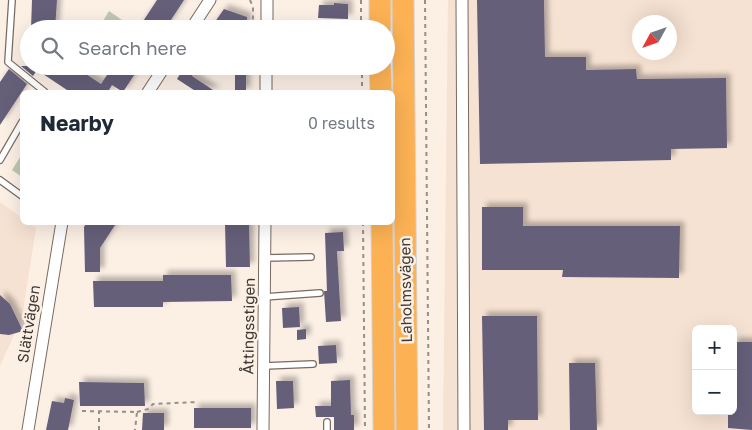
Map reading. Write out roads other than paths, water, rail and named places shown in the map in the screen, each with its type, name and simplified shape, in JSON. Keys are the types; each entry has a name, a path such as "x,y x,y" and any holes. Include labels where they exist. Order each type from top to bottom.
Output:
{"highway":[{"path":"380,0 380,20"},
{"name":"Laholmsvägen","path":"403,0 407,430"},
{"path":"380,75 381,90"},
{"name":"Laholmsvägen","path":"382,225 384,430"}],"street":[{"path":"197,20 210,0"},
{"path":"267,0 267,20"},
{"path":"462,0 464,430"},
{"path":"149,90 159,75"},
{"path":"266,75 266,90"},
{"name":"Slättvägen","path":"28,430 62,225"},
{"name":"Åttingsstigen","path":"263,430 265,225"}],"lane":[{"path":"12,0 8,62 20,72"},
{"path":"24,75 43,90"},
{"path":"0,160 20,125"},
{"path":"0,180 20,195"},
{"path":"265,258 312,257"},
{"path":"264,297 320,294"},
{"path":"264,366 313,364"},
{"path":"327,422 327,430"}]}
